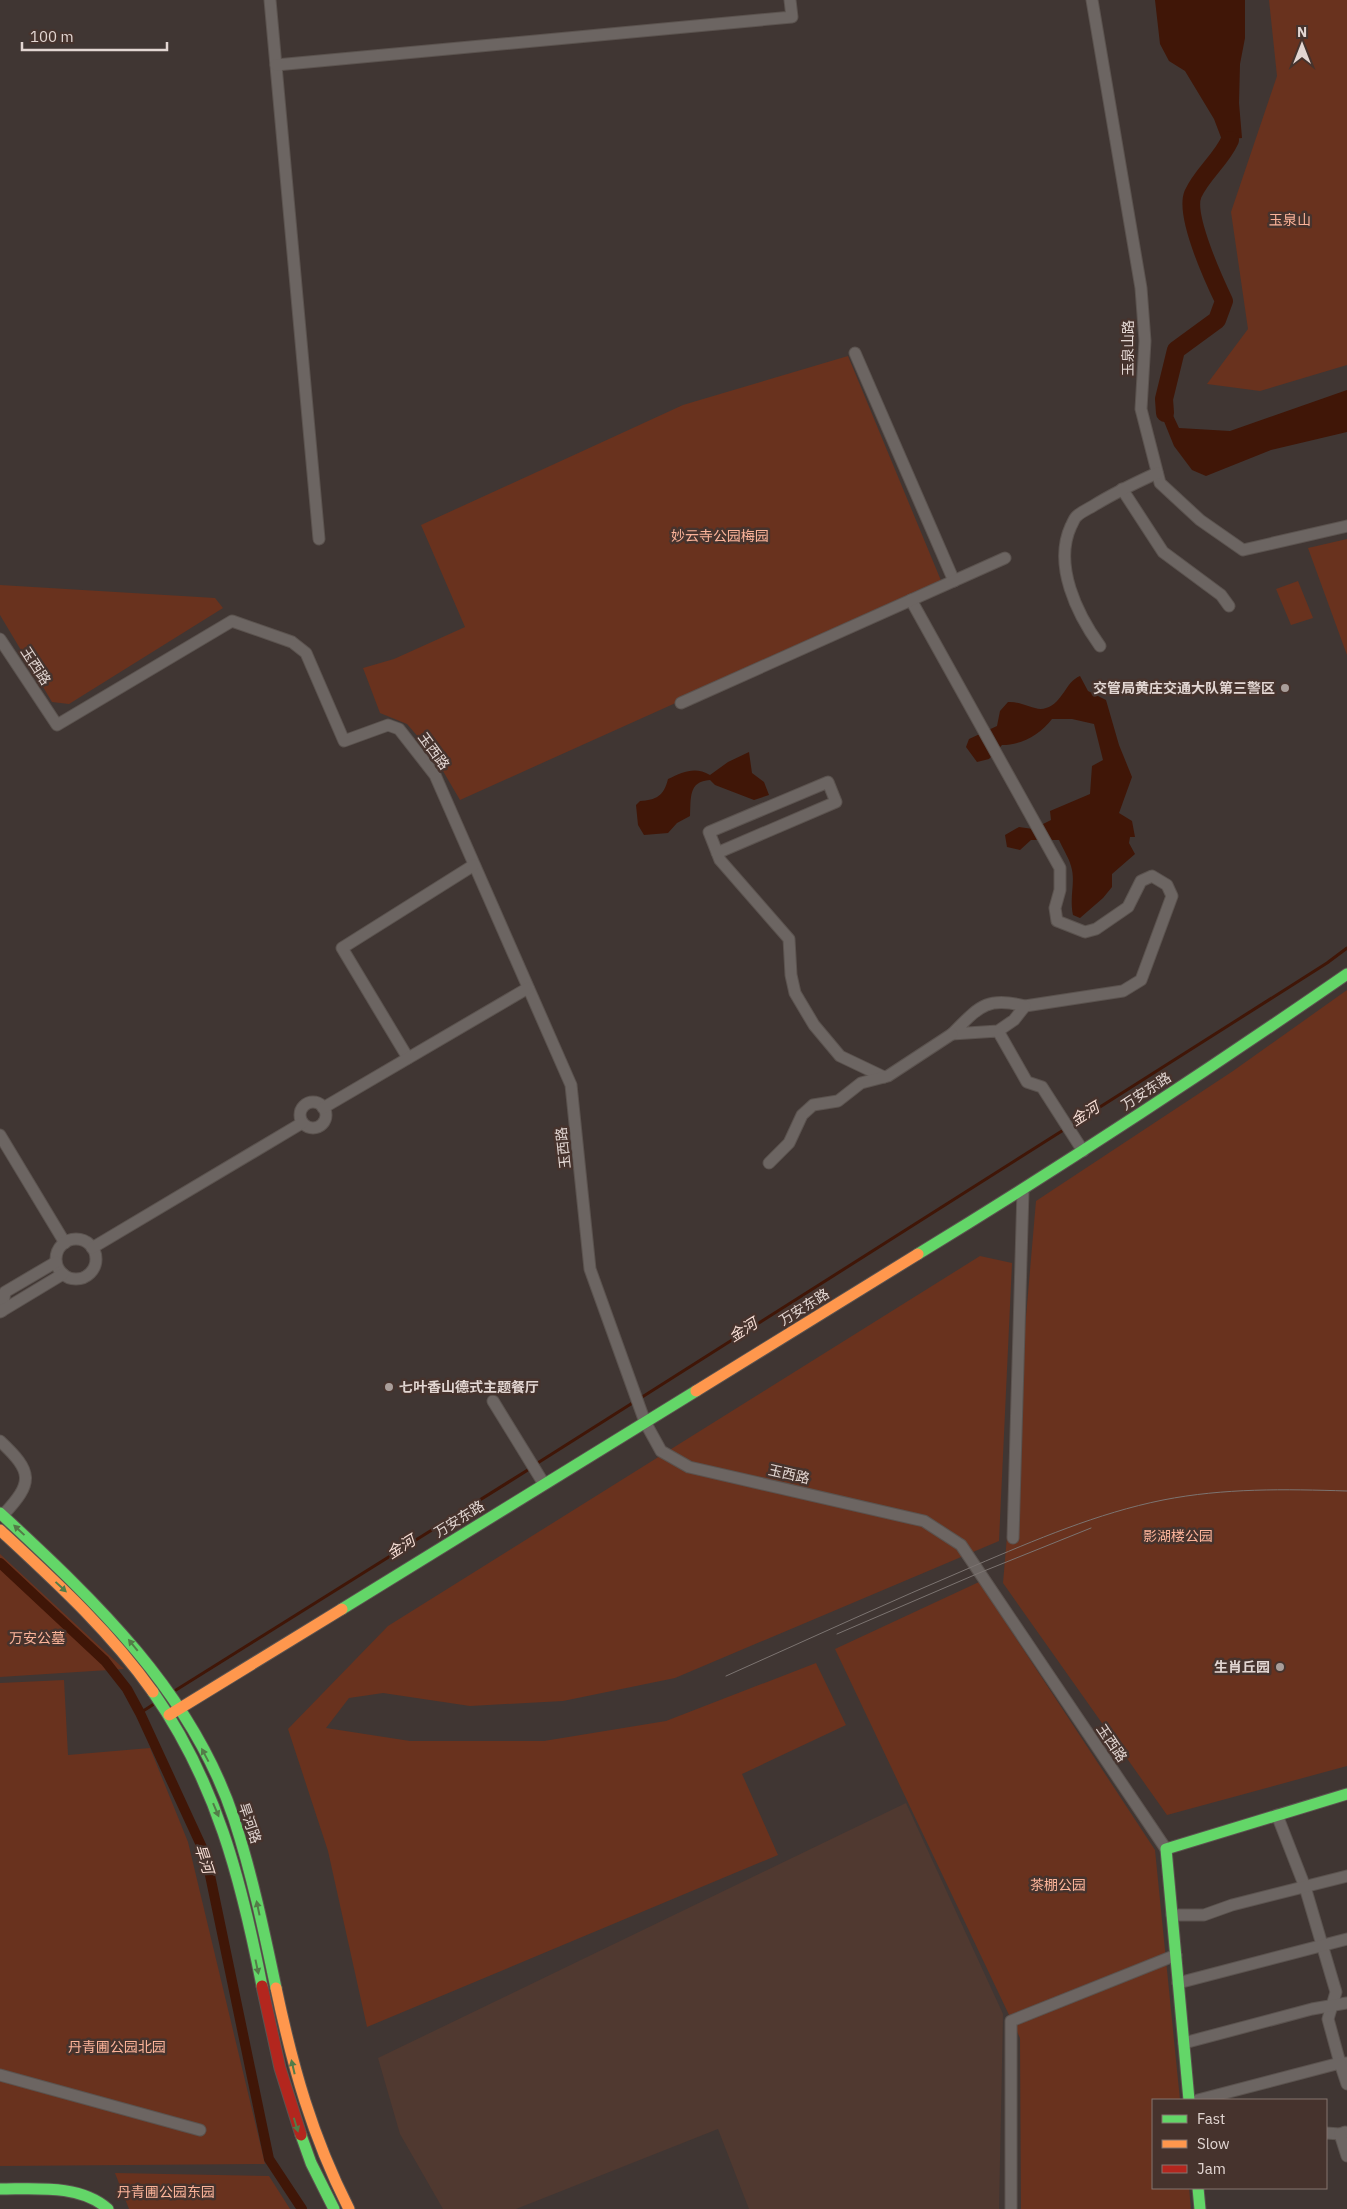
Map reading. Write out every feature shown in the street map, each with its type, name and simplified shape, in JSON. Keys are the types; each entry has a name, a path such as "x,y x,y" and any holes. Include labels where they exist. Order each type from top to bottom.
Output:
{"street":[{"path":"270,0 319,539"},
{"path":"276,65 792,17 790,0"},
{"name":"玉泉山路","path":"1092,0 1141,288 1146,341 1141,409 1160,483 1200,520 1243,550 1347,526"},
{"path":"854,353 954,581"},
{"path":"1100,646 1086,627 1075,601 1066,570 1065,552 1068,534 1076,516 1122,489 1157,473"},
{"path":"1122,489 1163,552 1221,595 1229,606"},
{"path":"681,703 1005,558"},
{"path":"769,1162 789,1143 802,1115 813,1105 838,1100 861,1083 884,1077 952,1034 979,1008 1004,1000 1025,1006 1123,991 1142,980 1172,896 1166,885 1152,876 1142,881 1128,907 1096,929 1085,932 1057,921 1054,908 1060,890 1060,868 911,600"},
{"name":"玉西路","path":"0,639 57,725 232,620 292,642 306,652 344,742 388,724 399,729 435,775 571,1085 590,1269 645,1422 660,1451 690,1467 924,1521 961,1545 1166,1849"},
{"path":"717,852 836,802 828,782 709,832 720,860 789,939 791,975 795,993 814,1026 840,1056 884,1077"},
{"path":"408,1058 342,948 474,866"},
{"name":"万安东路","path":"167,1716 1023,1190 1347,974"},
{"path":"323,1108 528,988"},
{"path":"952,1034 998,1032 1014,1020 1025,1006"},
{"path":"998,1032 1027,1082 1042,1086 1083,1151"},
{"path":"312,1102 323,1108 326,1116 320,1126 312,1128 302,1123 300,1114 304,1106 312,1102"},
{"path":"92,1248 302,1123"},
{"path":"0,1135 65,1243"},
{"path":"1013,1538 1023,1190"},
{"path":"75,1239 82,1240 92,1248 96,1261 91,1272 80,1279 74,1279 62,1274 56,1262 58,1249 65,1243 75,1239"},
{"path":"1,1312 5,1292 56,1262"},
{"path":"1,1312 62,1274"},
{"path":"493,1401 544,1484"},
{"path":"0,1441 19,1459 23,1466 26,1482 24,1489 1,1514"},
{"name":"旱河路","path":"1,1514 92,1598 120,1628 163,1684 214,1771 233,1817 254,1892 295,2078 310,2128 333,2181 349,2209"},
{"name":"旱河路","path":"0,1530 110,1637 161,1705 202,1777 221,1822 242,1895 283,2082 298,2133 321,2187 334,2209"},
{"path":"1189,2099 1166,1849 1347,1794"},
{"path":"1277,1816 1305,1888 1336,1992 1328,2019 1344,2063 1347,2084"},
{"path":"1172,1915 1204,1915 1232,1905 1347,1876"},
{"path":"1178,1983 1347,1940"},
{"path":"1011,2209 1011,2021 1176,1956"},
{"path":"1184,2043 1312,2009 1347,2003"},
{"path":"1202,2099 1344,2063"},
{"path":"0,2075 200,2130"},
{"path":"1327,2133 1344,2133 1347,2156"},
{"path":"0,2189 60,2189 103,2203 108,2209"},
{"path":"1198,2189 1200,2209"}],"shaded area":[{"path":"1155,0 1245,0 1245,38 1240,64 1239,103 1242,138 1222,140 1214,119 1185,71 1169,61 1160,44"},
{"path":"1347,390 1347,432 1271,450 1206,476 1192,470 1174,446 1161,414 1171,411 1179,428 1230,431"},
{"path":"1080,676 1088,691 1106,700 1119,745 1132,777 1119,813 1132,821 1135,837 1130,837 1129,843 1135,854 1112,874 1112,887 1103,898 1080,918 1073,915 1072,872 1069,860 1059,840 1031,840 1020,850 1007,847 1005,835 1019,827 1033,829 1051,820 1050,811 1090,794 1092,766 1103,760 1094,724 1072,719 1052,719 1042,730 1030,738 1009,745 1002,745 989,759 977,762 966,747 969,739 997,726 1000,711 1008,702 1019,703 1038,709 1046,708 1056,702 1071,683"},
{"path":"749,752 752,773 764,782 769,795 754,800 715,785 710,780 703,781 694,787 692,792 690,816 677,823 668,833 644,835 638,825 636,805 640,801 651,800 662,793 668,779 673,776 694,770 710,775 728,762"},
{"path":"906,1803 1003,2014 999,2209 749,2209 718,2129 516,2209 443,2209 400,2134 378,2058"}],"green space":[{"name":"玉泉山","path":"1269,0 1347,0 1347,365 1260,391 1207,384 1248,329 1231,212 1277,76"},
{"name":"妙云寺公园梅园","path":"848,356 942,583 460,800 433,754 407,724 380,713 363,668 394,659 465,627 421,525 683,405"},
{"path":"1347,539 1347,655 1308,548"},
{"path":"1298,581 1313,618 1291,625 1276,589"},
{"path":"0,585 215,598 223,608 69,704 52,702 0,615"},
{"name":"影湖楼公园","path":"1347,990 1347,1766 1167,1815 1003,1583 1036,1201 1233,1071"},
{"path":"980,1256 1012,1263 999,1541 675,1678 563,1701 470,1706 383,1693 349,1698 326,1728 410,1741 544,1741 666,1721 816,1663 846,1725 742,1774 778,1855 367,2027 328,1851 288,1729 388,1626"},
{"name":"万安公墓","path":"0,1554 124,1669 0,1677"},
{"name":"茶棚公园","path":"979,1582 1155,1850 1180,2099 1152,2099 1152,2189 1189,2189 1191,2209 1021,2209 1020,2038 835,1649"},
{"name":"丹青圃公园北园","path":"64,1680 68,1755 150,1748 188,1842 265,2164 0,2166 0,1683"},
{"name":"丹青圃公园东园","path":"115,2173 269,2176 290,2209 129,2209"}],"waterway":[{"path":"1165,413 1164,399 1176,350 1217,320 1224,301 1201,248 1191,204 1193,194 1201,180 1222,154 1230,140"},
{"name":"金河","path":"1070,1126 1327,963 1347,948"},
{"name":"金河","path":"639,1399 1065,1129"},
{"name":"金河","path":"536,1464 634,1402"},
{"name":"金河","path":"176,1690 531,1468"},
{"name":"旱河","path":"0,1563 105,1661 127,1689 140,1713 206,1856 269,2159 302,2209"},
{"name":"金河","path":"140,1713 154,1704"}],"tram line":[{"path":"726,1676 997,1556 1067,1528 1115,1512 1163,1500 1209,1493 1278,1490 1347,1491"},
{"path":"837,1634 979,1573 1091,1528"}],"traffic: fast":[{"path":"918,1254 1135,1117 1347,974"},
{"path":"342,1609 696,1391"},
{"path":"0,1513 105,1615 137,1651 167,1690 193,1730 216,1773 234,1819 252,1882 276,1988"},
{"path":"153,1692 175,1726 210,1796 235,1870 262,1986"},
{"path":"1189,2099 1166,1849 1347,1794"},
{"path":"301,2135 311,2163 334,2209"},
{"path":"0,2189 42,2189 71,2192 84,2195 108,2209"},
{"path":"1198,2189 1200,2209"}],"traffic: slow":[{"path":"696,1391 918,1254"},
{"path":"0,1530 61,1587 100,1627 153,1692"},
{"path":"169,1715 342,1609"},
{"path":"276,1988 289,2046 305,2101 324,2155 349,2209"}],"traffic: jam":[{"path":"262,1986 280,2068 301,2135"}],"place":[{"name":"交管局黄庄交通大队第三警区","path":"1285,688"},
{"name":"七叶香山德式主题餐厅","path":"389,1387"},
{"name":"生肖丘园","path":"1280,1667"}]}
